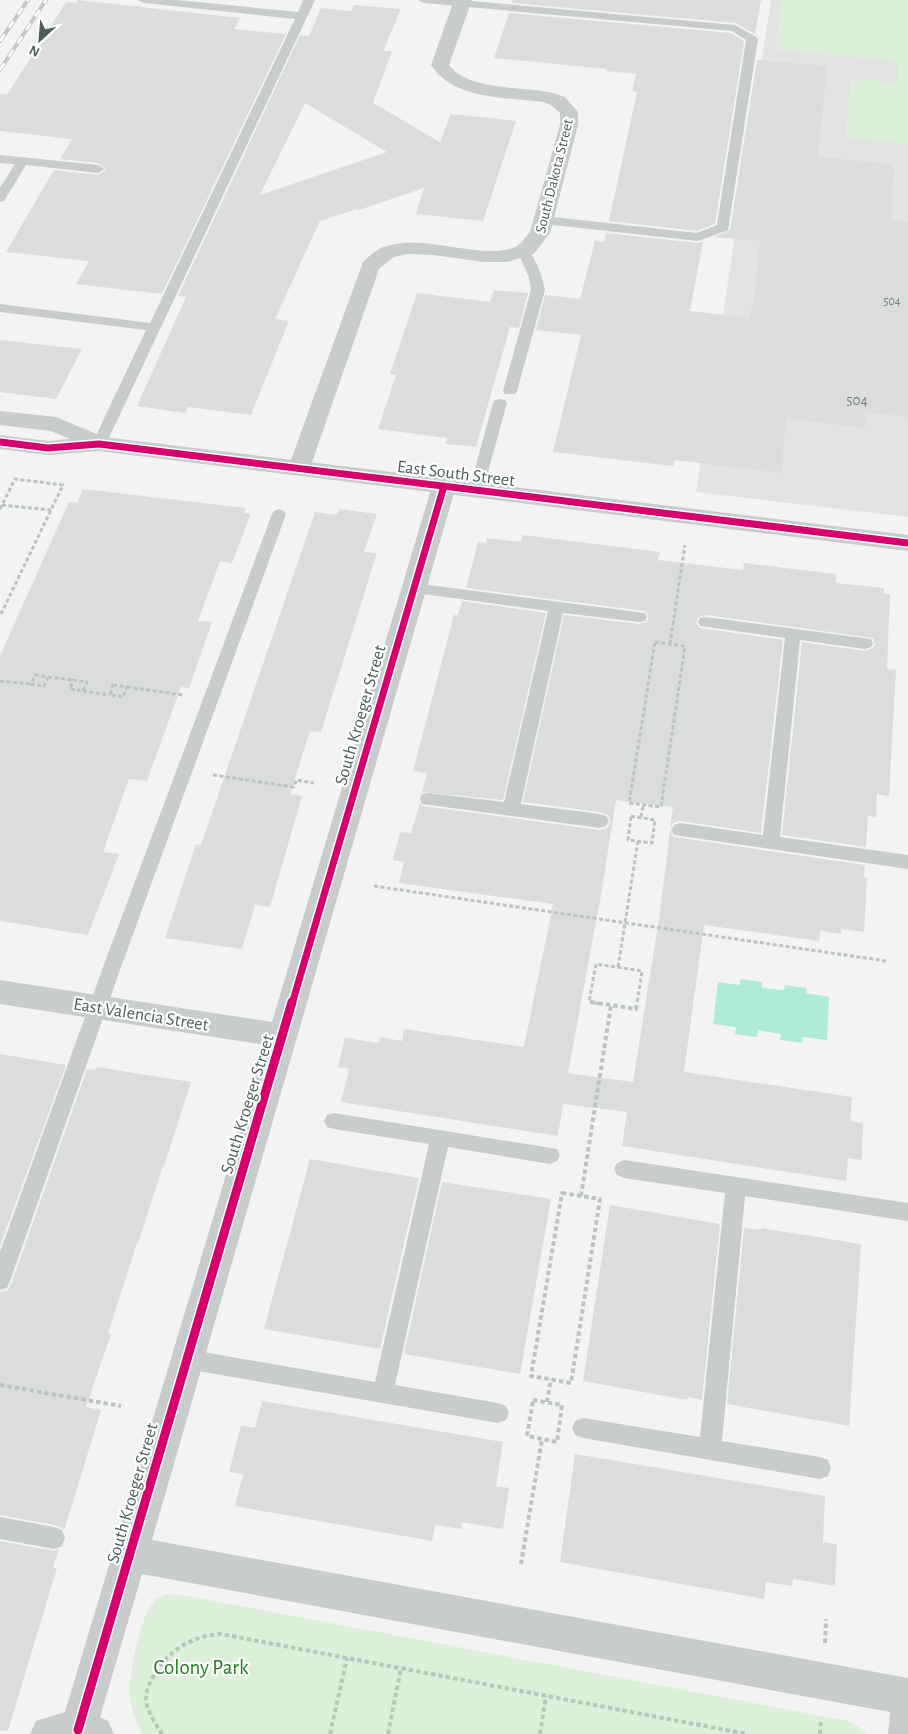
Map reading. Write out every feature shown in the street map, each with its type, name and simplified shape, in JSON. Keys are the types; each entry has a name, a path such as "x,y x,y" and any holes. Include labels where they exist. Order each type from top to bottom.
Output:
{"street":[{"name":"South Dakota Street","path":"299,468 370,266 378,257 391,250 400,249 503,256 524,251 537,241 569,126 570,112 558,102 546,97 471,87 460,83 444,72 440,65 463,2"},
{"name":"East South Street","path":"0,418 56,424 98,444"},
{"name":"East South Street","path":"0,442 48,448 98,444 908,543"},
{"name":"South Kroeger Street","path":"74,1733 130,1554 444,486"},
{"name":"East Valencia Street","path":"0,992 283,1036"},
{"path":"130,1554 908,1697"},
{"path":"907,1734 908,1713"}],"lane":[{"path":"144,0 301,16"},
{"path":"98,444 309,0"},
{"path":"424,0 463,2 735,28 752,39 723,227 698,236 544,220"},
{"path":"0,159 98,169"},
{"path":"0,198 22,162"},
{"path":"510,391 538,290 536,277 524,251"},
{"path":"0,308 153,327"},
{"path":"476,490 500,403"},
{"path":"0,1281 98,1007 279,514"},
{"path":"413,588 639,617"},
{"path":"511,810 557,606"},
{"path":"706,622 865,643"},
{"path":"771,842 793,634"},
{"path":"428,799 600,821"},
{"path":"680,830 908,862"},
{"path":"334,1121 550,1155"},
{"path":"383,1393 440,1138"},
{"path":"624,1169 908,1212"},
{"path":"710,1449 736,1186"},
{"path":"186,1359 498,1413"},
{"path":"583,1428 820,1468"},
{"path":"0,1528 54,1538"}],"path":[{"path":"0,509 15,479 63,485 0,616"},
{"path":"2,504 51,510"},
{"path":"670,644 685,545"},
{"path":"655,642 670,644 685,646 661,807 629,802 655,642"},
{"path":"31,684 35,675 87,682 83,691"},
{"path":"0,681 44,686 48,677"},
{"path":"73,680 70,689 110,695 123,696 127,687"},
{"path":"110,695 113,685 211,699"},
{"path":"185,771 294,786 296,780 314,783"},
{"path":"642,817 643,805"},
{"path":"632,816 642,817 655,820 652,843 628,840 632,816"},
{"path":"618,967 638,841"},
{"path":"374,886 886,961"},
{"path":"596,964 642,971 636,1009 611,1005 589,1002 596,964"},
{"path":"581,1196 611,1005"},
{"path":"562,1193 581,1196 600,1200 571,1383 531,1376 562,1193"},
{"path":"521,1564 542,1439 527,1436 533,1400 548,1402 551,1379"},
{"path":"0,1385 121,1406"},
{"path":"825,1647 826,1619"},
{"path":"162,1734 150,1712 146,1700 147,1690 159,1666 185,1643 210,1634 221,1634 747,1734"},
{"path":"330,1734 347,1658"},
{"path":"388,1734 401,1668"},
{"path":"540,1734 546,1696"},
{"path":"820,1734 821,1721"}],"shaded area":[{"path":"771,0 908,0 908,517 696,492"},
{"path":"740,979 762,982 762,988 784,990 785,985 806,988 806,993 829,997 827,1040 803,1037 802,1043 780,1040 781,1034 758,1030 757,1037 735,1034 736,1027 713,1024 718,982 740,985"}],"green space":[{"path":"781,0 908,0 908,144 845,138 851,79 898,83 898,61 776,50"},
{"name":"Colony Park","path":"169,1594 848,1721 858,1726 867,1734 142,1734 134,1716 131,1702 130,1688 133,1661 140,1631 150,1607 155,1600"}],"building":[{"path":"78,0 240,18 234,29 286,34 162,294 76,284 89,261 6,252 54,170 98,175 106,170 98,163 60,159 72,139 0,131 0,94 7,95 66,2 77,3"},
{"path":"513,0 761,0 755,34 735,23 512,3"},
{"path":"354,5 401,9 383,51 392,51 373,103 440,142 451,114 516,121 483,221 416,214 424,188 320,221 275,319 289,321 251,415 188,407 185,413 137,406 186,297 178,296 300,35 309,36 321,8 351,11","holes":["305,103 387,152 260,195"]},
{"path":"509,13 731,33 744,41 715,224 697,231 609,221 637,92 632,91 636,74 606,71 607,69 494,58"},
{"path":"757,60 827,66 818,157 894,164 891,220 908,222 908,417 865,412 865,428 786,419 781,473 675,460 673,466 553,452 581,335 536,330 545,295 580,299 595,241 604,242 606,233 698,243 703,241 690,311 750,318 752,305 754,305 760,241 714,237 730,230"},
{"path":"494,290 528,293 519,328 510,327 476,447 445,444 447,438 378,429 396,375 390,374 417,293 490,302"},
{"path":"0,340 82,349 56,399 0,392"},
{"path":"83,489 246,508 244,513 251,513 232,563 220,561 198,621 212,622 189,688 181,687 147,781 129,779 103,852 119,854 88,935 0,921 0,656 69,502 77,503"},
{"path":"339,509 377,514 364,552 377,553 321,732 310,731 290,794 302,796 270,907 255,905 242,949 165,938 196,844 201,845 315,512 337,515"},
{"path":"523,535 660,552 658,560 743,570 744,563 836,574 836,583 884,588 884,594 890,594 887,669 896,670 889,796 877,794 876,817 868,816 866,847 782,835 802,642 865,651 873,648 875,644 873,638 706,615 698,617 696,623 700,628 783,640 761,833 680,821 673,823 670,828 673,807 616,800 601,895 568,1073 633,1082 659,919 670,831 674,837 865,865 864,877 867,877 864,932 841,929 841,934 820,931 819,941 704,925 684,1072 852,1097 850,1121 863,1123 862,1160 848,1158 846,1181 622,1146 627,1112 563,1104 558,1136 341,1102 349,1069 338,1067 345,1038 379,1043 380,1037 402,1041 404,1029 524,1047 553,904 399,883 404,862 393,860 400,832 411,833 420,803 422,806 600,830 607,828 611,822 608,815 600,812 523,802 564,615 639,624 647,622 649,616 645,611 466,588 478,542 486,543 487,538 521,542"},
{"path":"462,601 546,613 503,800 422,792 427,773 413,771 454,615 458,615"},
{"path":"0,1054 66,1065 0,1246"},
{"path":"97,1067 191,1082 137,1243 108,1333 111,1334 86,1407 101,1410 64,1531 63,1528 54,1525 0,1515 0,1292 8,1290 12,1282 87,1069 96,1070"},
{"path":"310,1159 419,1178 380,1349 264,1329"},
{"path":"442,1182 551,1199 520,1374 404,1354"},
{"path":"610,1205 720,1224 702,1400 688,1397 687,1400 583,1381"},
{"path":"744,1228 761,1230 761,1228 861,1244 849,1426 727,1404"},
{"path":"262,1401 503,1442 496,1486 509,1488 503,1529 462,1522 461,1529 435,1525 432,1541 235,1506 243,1474 229,1472 241,1425 255,1428"},
{"path":"575,1454 825,1496 823,1542 837,1544 835,1586 793,1579 792,1586 766,1582 764,1599 560,1562"},
{"path":"0,1541 54,1551 59,1549 53,1568 57,1568 8,1731 0,1730"}],"railway":[{"path":"0,41 28,0"},
{"path":"0,70 46,0"}],"cycle path":[{"path":"0,442 48,448 99,444 908,543"},
{"path":"78,1730 444,486"}]}
